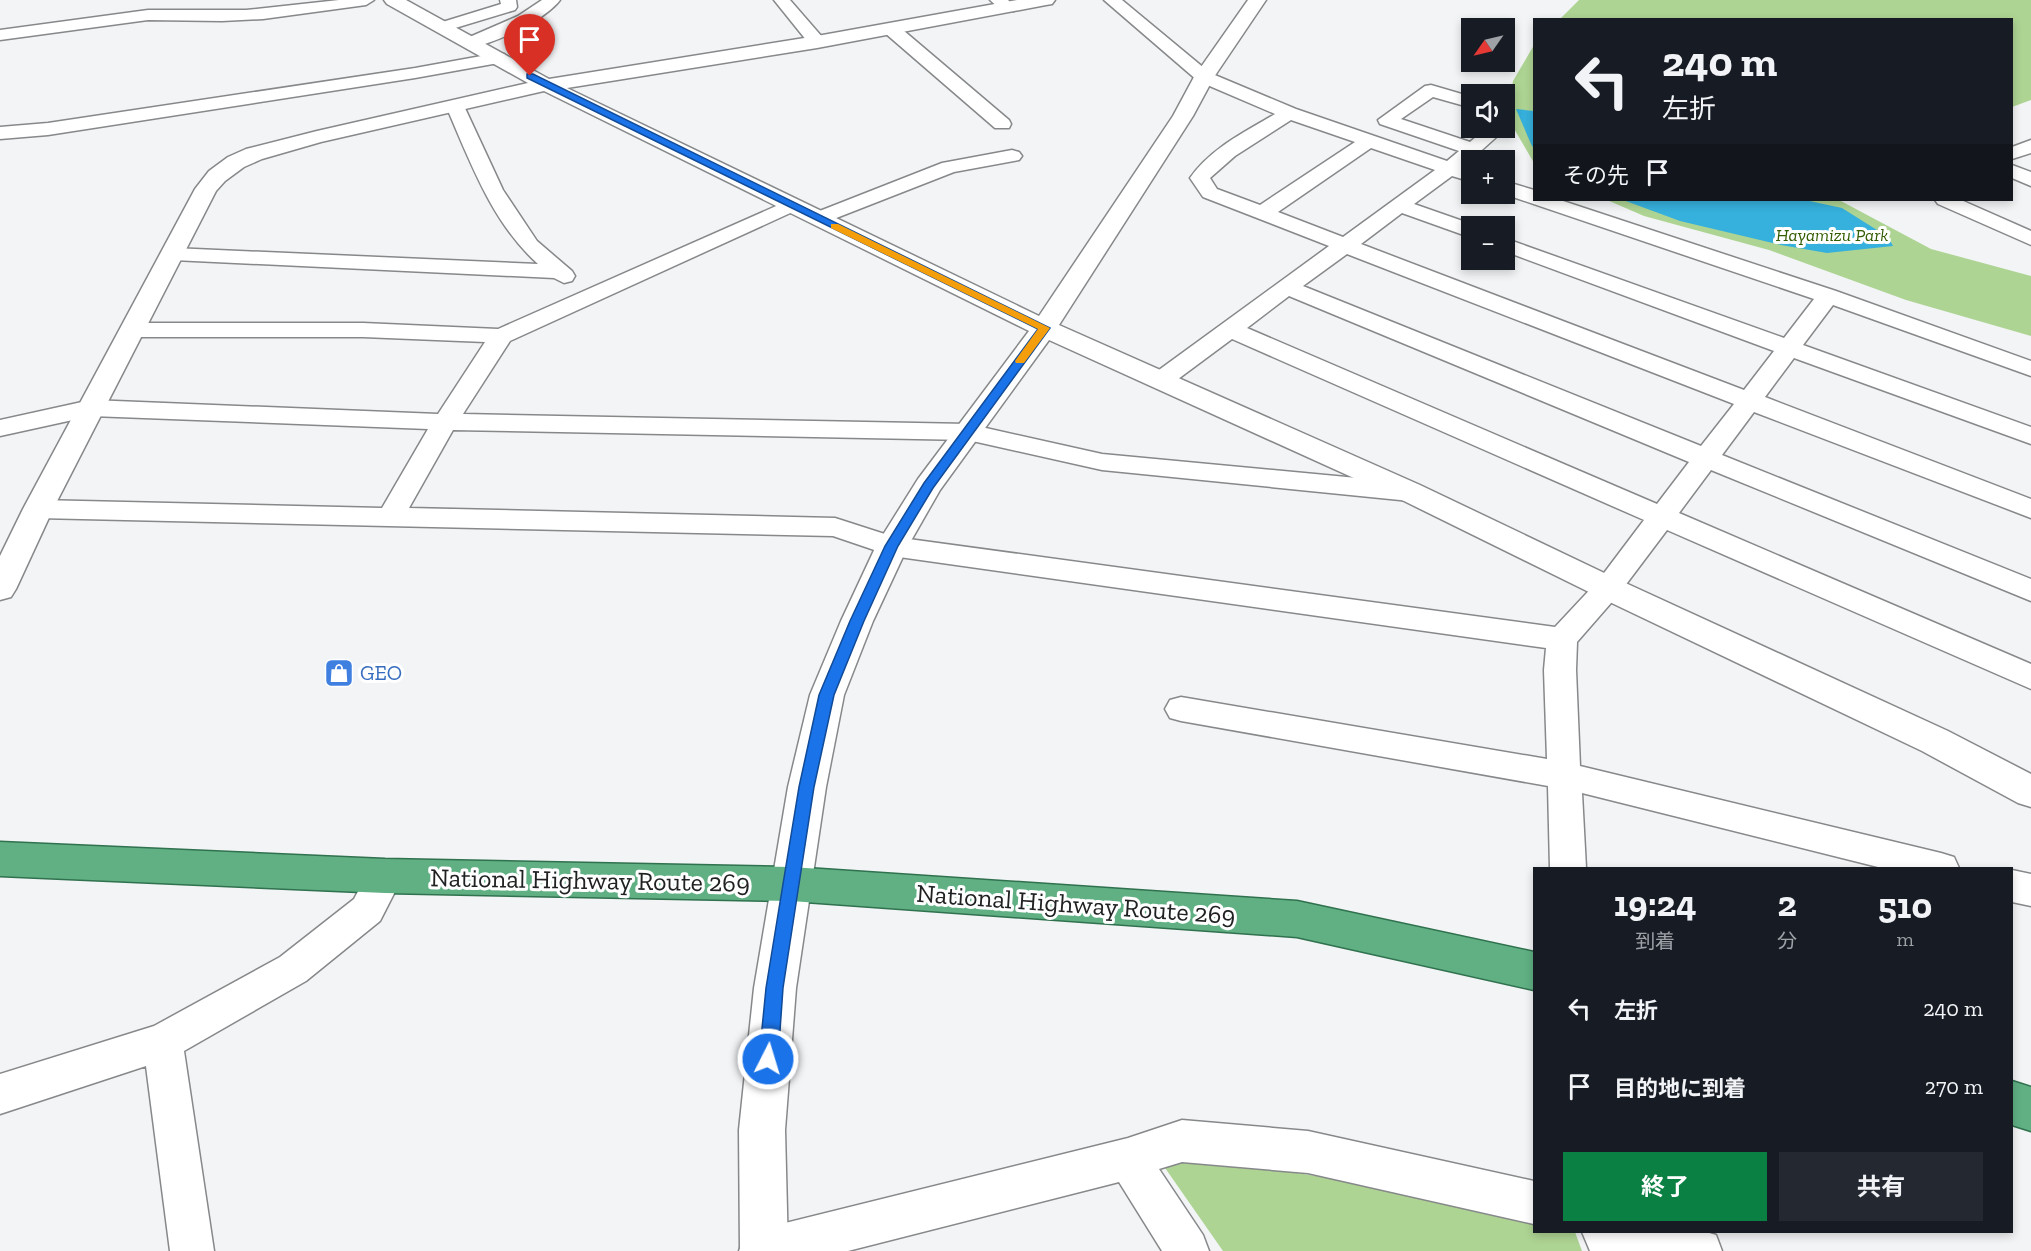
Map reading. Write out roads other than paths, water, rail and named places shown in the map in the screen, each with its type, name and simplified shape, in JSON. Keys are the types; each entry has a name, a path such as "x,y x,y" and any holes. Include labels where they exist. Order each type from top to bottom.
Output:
{"highway":[{"name":"National Highway Route 269","path":"0,859 125,862 384,876 791,884 1297,919 1533,971"},
{"path":"2013,1103 2031,1109"}],"street":[{"path":"0,35 89,22 169,14 228,17 334,6 366,0"},
{"path":"393,0 546,85 1044,328 1410,492 1608,588 1935,741 2031,792"},
{"path":"442,27 509,7 508,0"},
{"path":"471,43 521,21 543,9 552,0"},
{"path":"782,0 817,42"},
{"path":"0,589 38,509 206,189 217,176 236,162 254,154 317,137 546,85 891,29 1003,4 1046,0"},
{"path":"1112,0 1204,77 1289,113 1461,173"},
{"path":"1257,0 1204,77 1183,116 1044,328 928,486 892,546 857,621 827,695 807,787 775,988 762,1130 763,1250 1128,1159 1182,1141 1308,1152 1533,1203"},
{"path":"473,4 489,13"},
{"path":"891,29 1002,124"},
{"path":"0,134 48,129 415,73 498,58"},
{"path":"1461,100 1431,90 1387,120 1473,148"},
{"path":"455,106 493,190 529,245 589,298"},
{"path":"1289,113 1218,160 1200,178 1210,193 2031,509"},
{"path":"1161,380 1449,169 1485,138"},
{"path":"1261,214 1369,141"},
{"path":"2013,153 2031,146"},
{"path":"819,218 949,167 1012,156"},
{"path":"2013,171 2031,180"},
{"path":"1515,191 1533,197"},
{"path":"1544,201 1828,296 2031,369"},
{"path":"1947,201 2031,239"},
{"path":"132,330 363,330 501,336 792,205"},
{"path":"1398,205 1461,228"},
{"path":"1515,248 2031,436"},
{"path":"173,254 559,272"},
{"path":"1286,287 2031,591"},
{"path":"1568,867 1560,670 1562,639 1608,588 1828,296"},
{"path":"1229,329 2031,677"},
{"path":"390,517 445,422 501,336"},
{"path":"0,428 91,408 445,422 968,432 1102,462 1410,492"},
{"path":"38,509 835,527 892,546 1562,639"},
{"path":"1181,709 1563,774 1937,867"},
{"path":"0,1094 163,1042 293,969 367,910 384,876"},
{"path":"2013,886 2031,891"},
{"path":"163,1042 192,1251"},
{"path":"1128,1159 1187,1251"},
{"path":"1604,1233 1613,1251"},
{"path":"1644,1233 1700,1251"}],"water":[{"path":"1516,109 1533,111 1533,147"},
{"path":"1626,201 1810,201 1842,208 1888,237 1893,246 1827,253 1781,245 1680,221"}],"place":[{"name":"GEO","path":"339,673"}],"park label":[{"name":"Hayamizu Park","path":"1832,235"}]}
